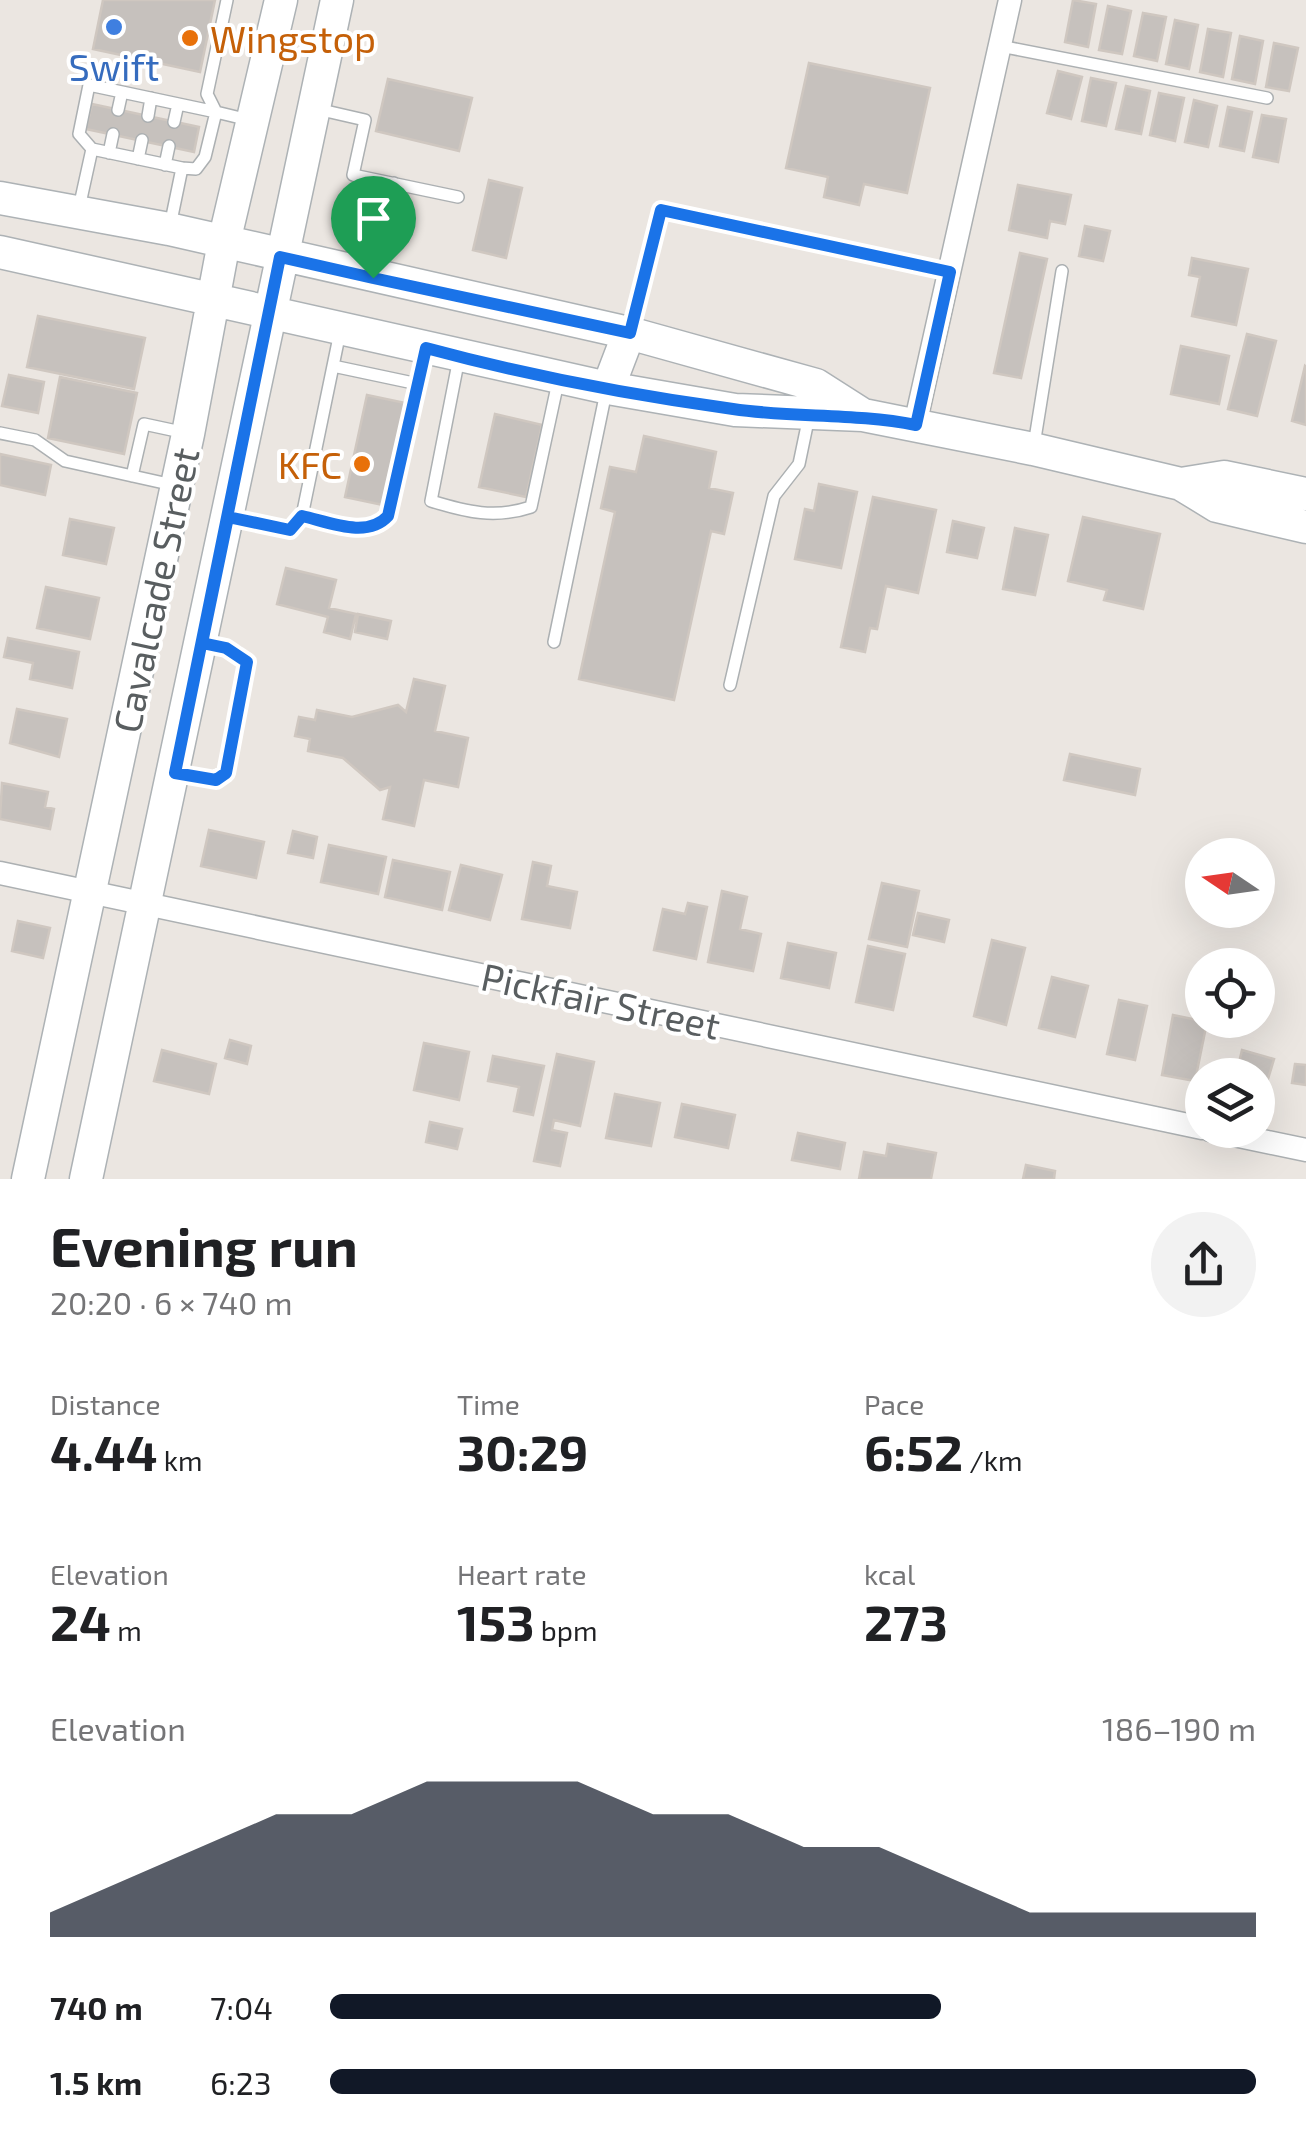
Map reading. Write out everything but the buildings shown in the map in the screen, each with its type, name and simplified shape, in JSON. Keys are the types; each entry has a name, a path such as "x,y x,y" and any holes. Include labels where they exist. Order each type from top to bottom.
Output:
{"main road":[{"name":"Cavalcade Street","path":"28,1179 188,434 224,242 281,0"},
{"name":"Cavalcade Street","path":"86,1179 148,904 336,0"},
{"path":"0,198 169,229 630,333 816,385 863,415"},
{"path":"0,252 608,388 735,410 809,416 863,415 1033,449 1181,484 1217,506 1306,527"},
{"path":"608,388 630,333"},
{"path":"1181,484 1224,478 1306,494"}],"street":[{"path":"916,425 1010,0"},
{"name":"Pickfair Street","path":"0,874 1185,1124"},
{"path":"1275,1144 1306,1150"}],"lane":[{"path":"227,0 207,94 216,112 205,157 196,170 92,149 79,134 89,84 216,112 255,122"},
{"path":"1000,46 1266,98"},
{"path":"118,110 122,92"},
{"path":"148,116 152,98"},
{"path":"174,122 178,104"},
{"path":"313,108 365,120 354,175 458,196"},
{"path":"109,153 113,134"},
{"path":"138,159 142,140"},
{"path":"166,164 169,146"},
{"path":"78,212 92,149"},
{"path":"169,229 182,168"},
{"path":"373,278 394,183"},
{"path":"630,333 661,210 950,272"},
{"path":"1033,449 1062,271"},
{"path":"228,517 290,530 302,516 340,331"},
{"path":"302,516 362,529 380,524 388,516 426,348"},
{"path":"460,357 431,501 501,517 530,507 559,378"},
{"path":"333,366 418,384"},
{"path":"554,642 600,406 608,388"},
{"path":"730,686 774,496 798,464 809,416"},
{"path":"132,476 144,424 188,434"},
{"path":"0,433 35,440 65,460 177,486"},
{"path":"175,773 216,780 226,773 247,662 226,648 202,643"}],"place":[{"name":"Swift","path":"114,27"},
{"name":"Wingstop","path":"190,38"},
{"name":"KFC","path":"362,464"}],"route":[{"path":"661,210 950,272 916,425 863,415 809,416 735,410 608,388 426,348 388,516 380,524 362,529 302,516 290,530 228,517 202,643 237,652 247,662 226,773 216,780 175,773 280,257 373,278 630,333 661,210"}]}
